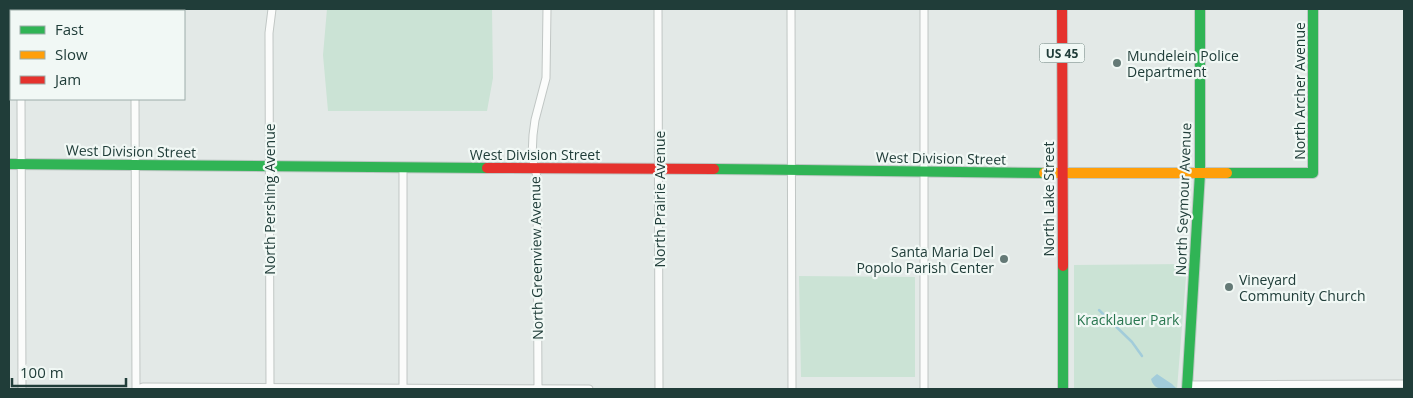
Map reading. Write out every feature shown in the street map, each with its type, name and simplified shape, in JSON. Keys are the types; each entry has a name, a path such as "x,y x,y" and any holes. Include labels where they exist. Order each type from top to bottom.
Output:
{"street":[{"name":"North Pershing Avenue","path":"270,388 269,33 272,9"},
{"name":"North Greenview Avenue","path":"538,389 537,177 532,156 535,120 546,78 547,9"},
{"name":"North Prairie Avenue","path":"658,9 659,389"},
{"path":"792,9 792,389"},
{"path":"924,9 924,389"},
{"name":"North Lake Street","path":"1062,9 1062,389"},
{"name":"North Seymour Avenue","path":"1187,387 1200,174 1200,9"},
{"name":"North Archer Avenue","path":"1313,9 1313,173"},
{"path":"21,100 22,389"},
{"path":"135,100 137,389 143,387 589,389"},
{"name":"West Division Street","path":"9,164 1200,174 1313,173"},
{"path":"403,168 403,389"},
{"path":"1187,387 1404,384"}],"green space":[{"path":"327,9 492,9 493,78 487,111 328,111 323,55"},
{"name":"Kracklauer Park","path":"1187,264 1177,389 1074,389 1074,265"},
{"path":"799,276 915,277 915,377 801,377"}],"water":[{"path":"1157,374 1177,389 1161,389 1155,386 1151,379"}],"waterway":[{"path":"1099,310 1132,342 1142,356"}],"traffic: fast":[{"path":"1187,389 1200,173 1200,9"},
{"path":"1227,173 1313,173 1313,9"},
{"path":"9,164 487,168"},
{"path":"714,169 1044,173"},
{"path":"1063,266 1063,389"}],"traffic: slow":[{"path":"1044,173 1227,173"}],"traffic: jam":[{"path":"1062,9 1063,266"},
{"path":"487,168 714,169"}],"place":[{"name":"Mundelein Police Department","path":"1117,63"},
{"name":"Santa Maria Del Popolo Parish Center","path":"1004,259"},
{"name":"Vineyard Community Church","path":"1229,287"}]}
